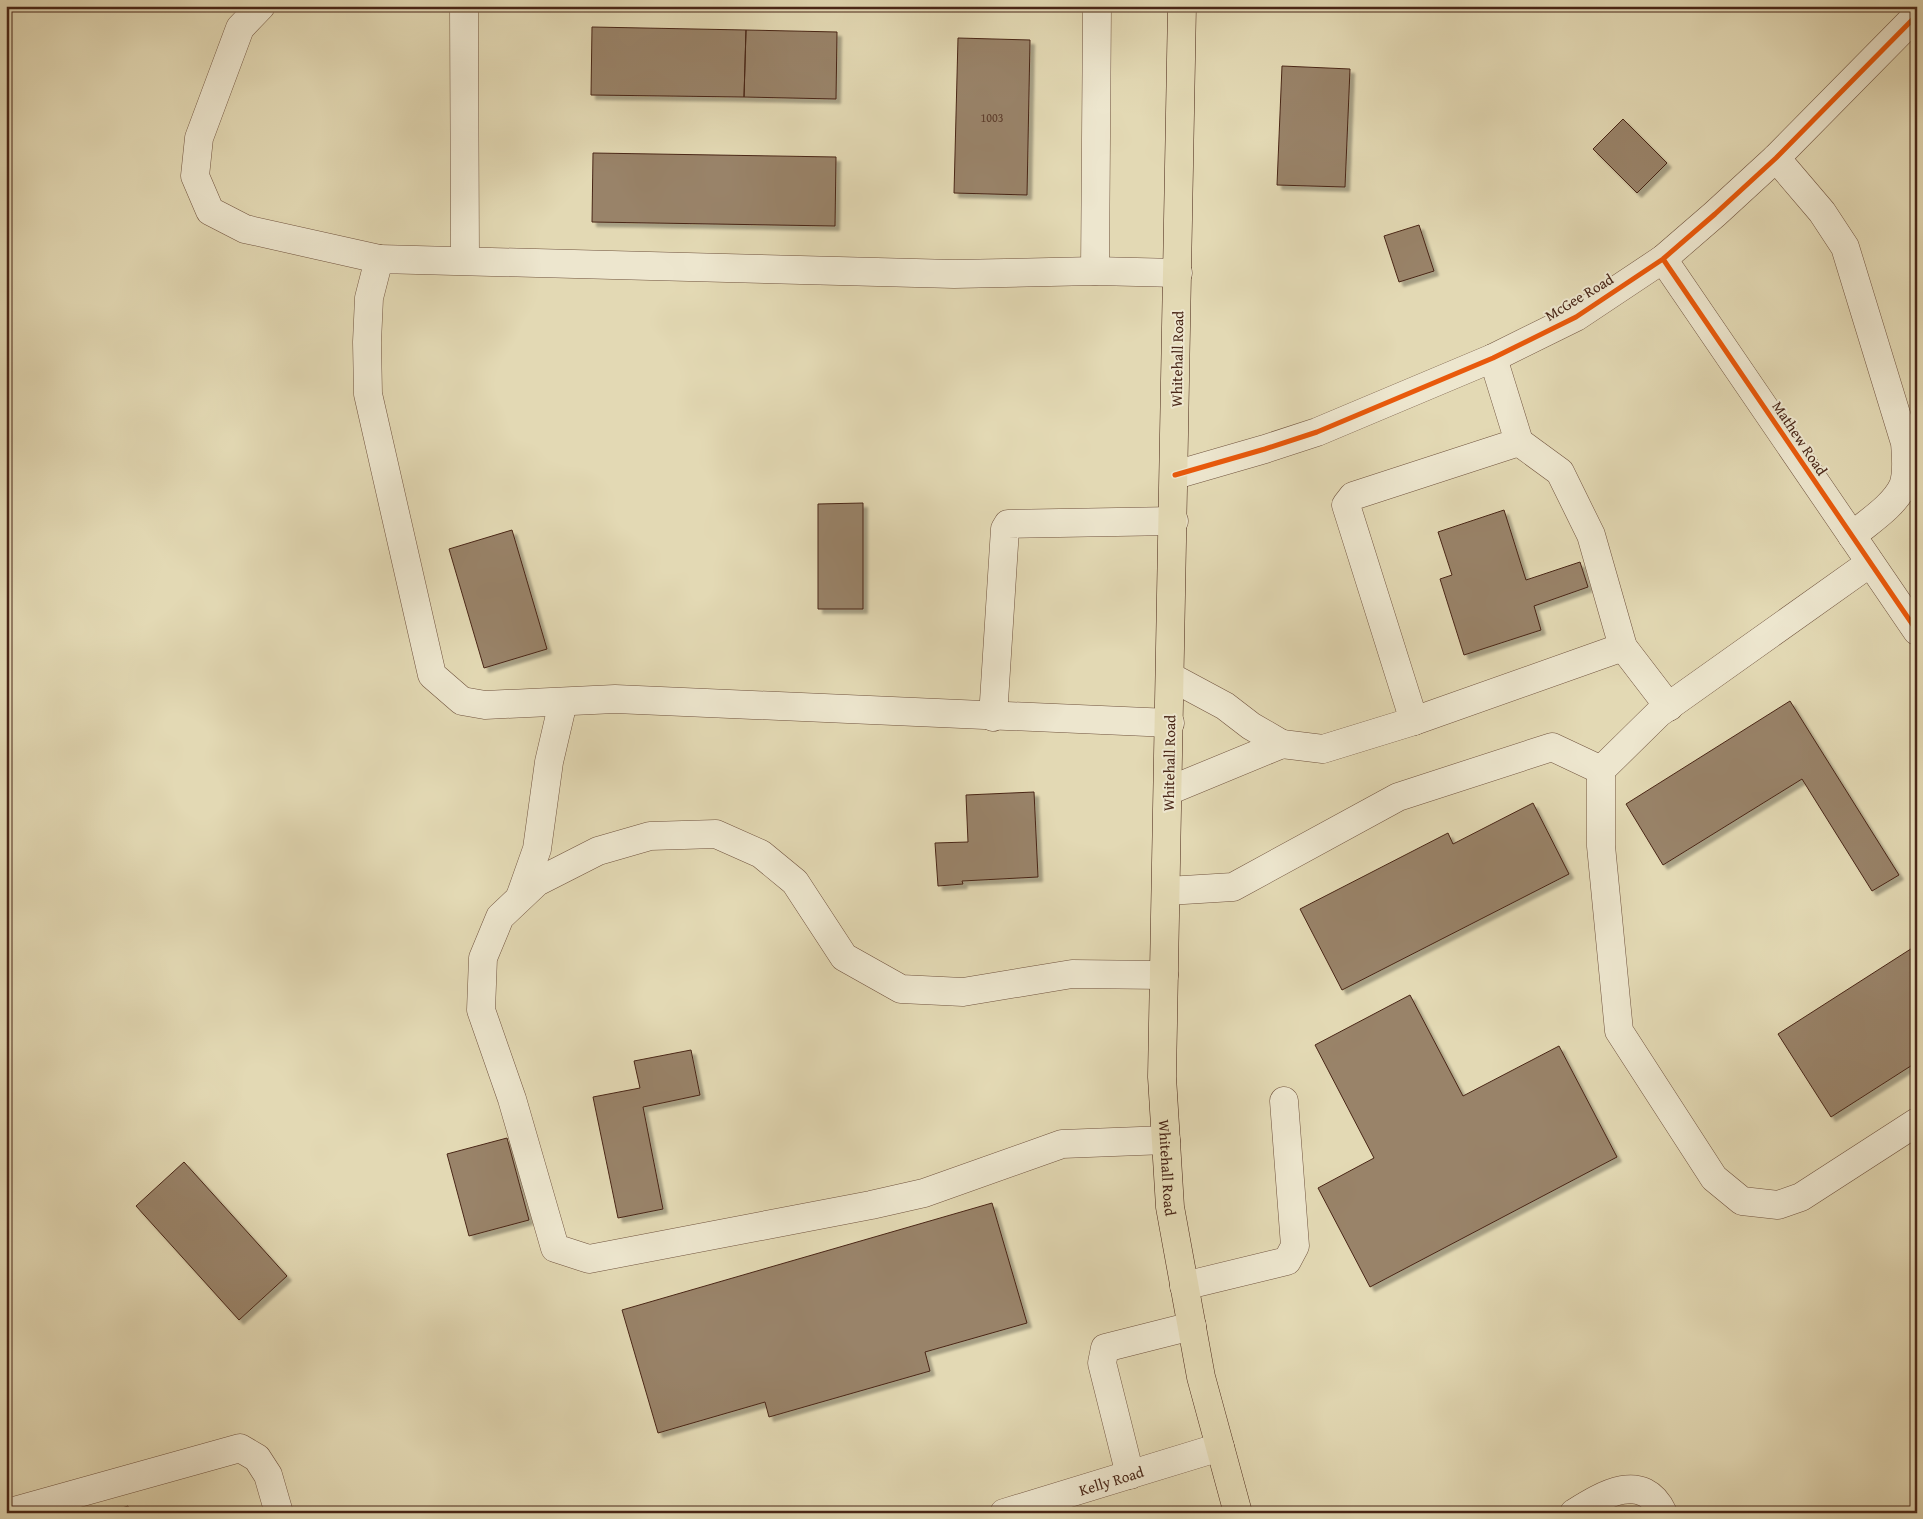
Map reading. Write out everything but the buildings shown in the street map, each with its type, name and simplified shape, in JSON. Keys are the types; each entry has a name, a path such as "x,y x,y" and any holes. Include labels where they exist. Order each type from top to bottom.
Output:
{"main road":[{"name":"Whitehall Road","path":"1182,6 1175,475 1162,1077 1170,1206 1201,1377 1238,1513"}],"street":[{"path":"261,6 240,28 199,138 195,176 210,211 245,229 379,259 954,274 1178,273"},
{"path":"464,6 465,260"},
{"path":"1095,272 1097,6"},
{"name":"McGee Road","path":"1175,475 1317,432 1493,358 1576,316 1663,259 1715,214 1776,158 1917,14"},
{"path":"1776,158 1822,212 1844,247 1905,442 1906,464 1902,486 1891,502 1852,536"},
{"path":"379,259 369,298 366,342 368,394 432,675 462,701 485,705 616,699 993,717 1170,722"},
{"name":"Mathew Road","path":"1663,259 1917,631"},
{"path":"1493,358 1519,442 1560,472 1591,535 1623,647 1669,707"},
{"path":"1414,721 1346,506 1353,496 1519,442"},
{"path":"993,717 1005,529 1008,524 1174,521"},
{"path":"1870,563 1669,707 1601,770 1601,846 1619,1031 1714,1178 1742,1201 1778,1204 1802,1197 1917,1122"},
{"path":"1171,677 1226,706 1251,726 1282,744 1323,749 1414,721 1623,647"},
{"path":"519,899 537,849 550,762 563,702"},
{"path":"1168,791 1282,744"},
{"path":"1167,891 1233,887 1398,797 1552,747 1601,770"},
{"path":"1164,975 1072,974 963,992 901,989 844,957 795,882 761,854 716,834 650,836 598,851 537,882 500,917 483,958 481,1010 512,1099 554,1248 589,1259 871,1205 924,1193 1062,1144 1166,1140"},
{"path":"1184,1286 1287,1261 1295,1246 1284,1101"},
{"path":"1130,1475 1102,1363 1105,1348 1192,1326"},
{"name":"Kelly Road","path":"1004,1513 1220,1447"},
{"path":"7,1513 240,1448 257,1458 268,1476 279,1513"},
{"path":"1574,1513 1608,1493 1628,1489 1644,1491 1658,1502 1663,1513"}],"cycle path":[{"path":"1175,475 1317,432 1493,358 1576,317 1663,259 1715,214 1776,158 1917,15"},
{"path":"1663,259 1917,631"}]}
